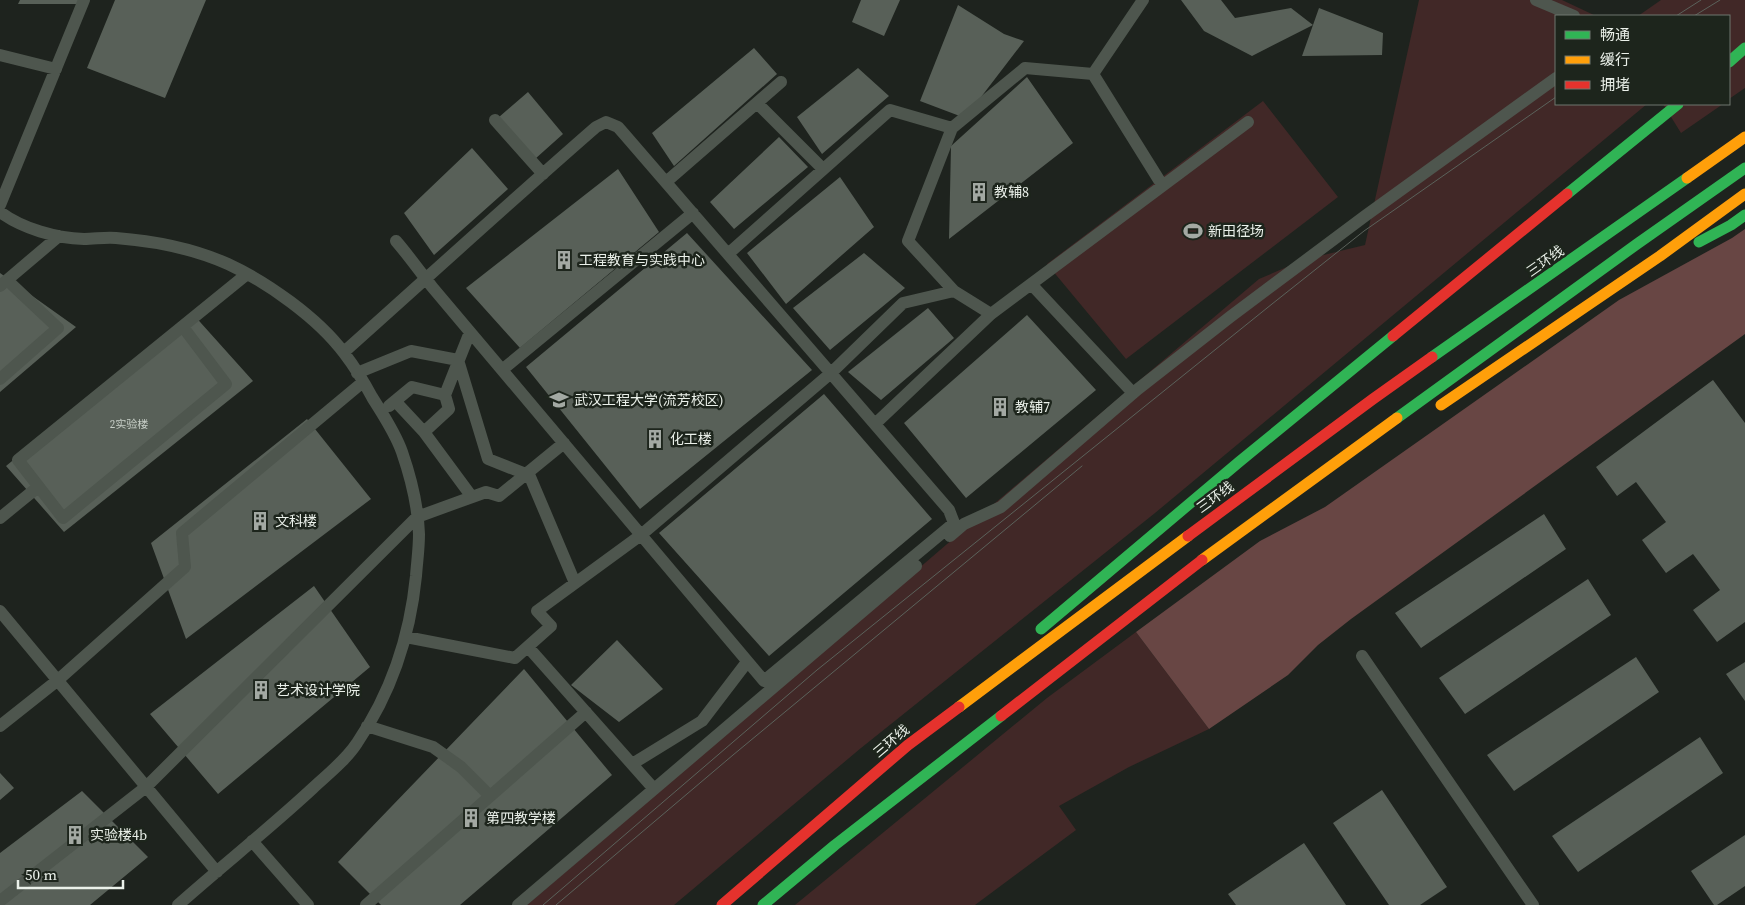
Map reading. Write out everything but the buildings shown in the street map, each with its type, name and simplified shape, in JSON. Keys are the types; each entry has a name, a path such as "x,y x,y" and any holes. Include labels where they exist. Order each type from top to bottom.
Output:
{"highway":[{"path":"1730,61 1745,48"},
{"path":"1036,634 1239,462 1676,105"},
{"path":"1646,208 1745,124"},
{"name":"三环线","path":"722,905 908,745 1373,399 1745,137"},
{"path":"763,905 835,845 1228,542 1629,250 1745,168"},
{"path":"1435,409 1618,285 1745,194"},
{"path":"1618,285 1731,225 1745,215"},
{"path":"1228,542 1311,495"},
{"path":"908,745 1021,647"}],"street":[{"path":"0,205 84,0"},
{"path":"1093,74 1143,0"},
{"path":"1536,0 1572,15"},
{"path":"0,54 56,69"},
{"path":"991,314 954,291 908,241 952,128 1025,68 1093,74"},
{"path":"1093,74 1159,180"},
{"path":"518,905 964,524 1001,507 1133,393 1230,317 1365,216 1555,79"},
{"path":"666,182 781,82"},
{"path":"757,103 823,169"},
{"path":"728,254 890,110 952,128"},
{"path":"495,120 542,174"},
{"path":"344,352 426,279 542,174 596,127 606,122 618,127 693,213 949,510 954,523 764,681 470,332 426,279 396,241"},
{"path":"875,424 991,314 1248,122"},
{"path":"0,212 33,228 59,236 83,239 114,238 165,244 196,251 247,274 298,308 344,352 394,433 402,450 414,498 419,554 414,597 406,637 399,661 382,700 355,746 338,765 178,905"},
{"path":"502,370 693,213"},
{"path":"0,379 58,328 3,283 59,236"},
{"path":"182,327 226,384 63,518 18,460 247,274"},
{"path":"1031,284 1133,393"},
{"path":"406,637 514,658 551,626 537,611 641,536 831,373 903,303 954,291"},
{"path":"424,432 449,409 445,395 470,332"},
{"path":"0,726 58,680 185,567 182,533 360,377 411,351 458,360"},
{"path":"458,360 488,459 527,473 575,584"},
{"path":"381,412 396,402 412,387 445,395"},
{"path":"396,402 424,432 472,497"},
{"path":"0,901 146,787 417,517 486,492 499,496 564,443"},
{"path":"0,518 38,487"},
{"path":"0,611 217,872"},
{"path":"528,647 654,789"},
{"path":"1362,656 1533,905"},
{"path":"632,764 702,721 747,662"},
{"path":"366,905 586,712"},
{"path":"702,721 716,736"},
{"path":"367,726 432,747 460,767 490,796"},
{"path":"252,841 308,905"}],"shaded area":[{"path":"1419,0 1562,0 1594,15 1555,15 1555,105 1646,105 1155,513 861,748 674,905 527,905 1259,279 1303,260 1365,245"},
{"path":"1661,0 1745,0 1745,88 1730,98 1730,15 1639,15"},
{"name":"新田径场","path":"1263,101 1338,197 1126,359 1047,264"},
{"path":"1664,105 1722,105 1681,133"},
{"path":"1745,229 1745,334 1351,619 1318,645 1288,675 1209,729 1136,632 1260,541 1325,507 1619,300"},
{"path":"1136,632 1209,729 1129,767 1059,806 1076,830 975,905 795,905 1047,698"}],"tram line":[{"path":"1678,15 1701,0"},
{"path":"1696,15 1720,0"},
{"path":"543,905 817,670 1272,304 1364,231 1555,98"},
{"path":"556,905 733,755 1082,466"}],"traffic: fast":[{"path":"1730,61 1745,48"},
{"path":"1567,194 1677,105"},
{"path":"1397,418 1745,168"},
{"path":"1432,357 1687,178"},
{"path":"1699,242 1731,225 1745,215"},
{"path":"1041,629 1239,462 1393,336"},
{"path":"763,905 835,845 1001,716"}],"traffic: slow":[{"path":"1687,178 1745,137"},
{"path":"1441,405 1660,256 1745,194"},
{"path":"1202,560 1397,418"},
{"path":"959,707 1188,536"}],"traffic: jam":[{"path":"1393,336 1567,194"},
{"path":"1188,536 1432,357"},
{"path":"1001,716 1202,560"},
{"path":"722,905 908,745 959,707"}],"place":[{"name":"教辅8","path":"979,192"},
{"name":"新田径场","path":"1193,231"},
{"name":"工程教育与实践中心","path":"564,260"},
{"name":"武汉工程大学(流芳校区)","path":"559,400"},
{"name":"教辅7","path":"1000,407"},
{"name":"化工楼","path":"655,439"},
{"name":"文科楼","path":"260,521"},
{"name":"艺术设计学院","path":"261,690"},
{"name":"第四教学楼","path":"471,818"},
{"name":"实验楼4b","path":"75,835"}]}
